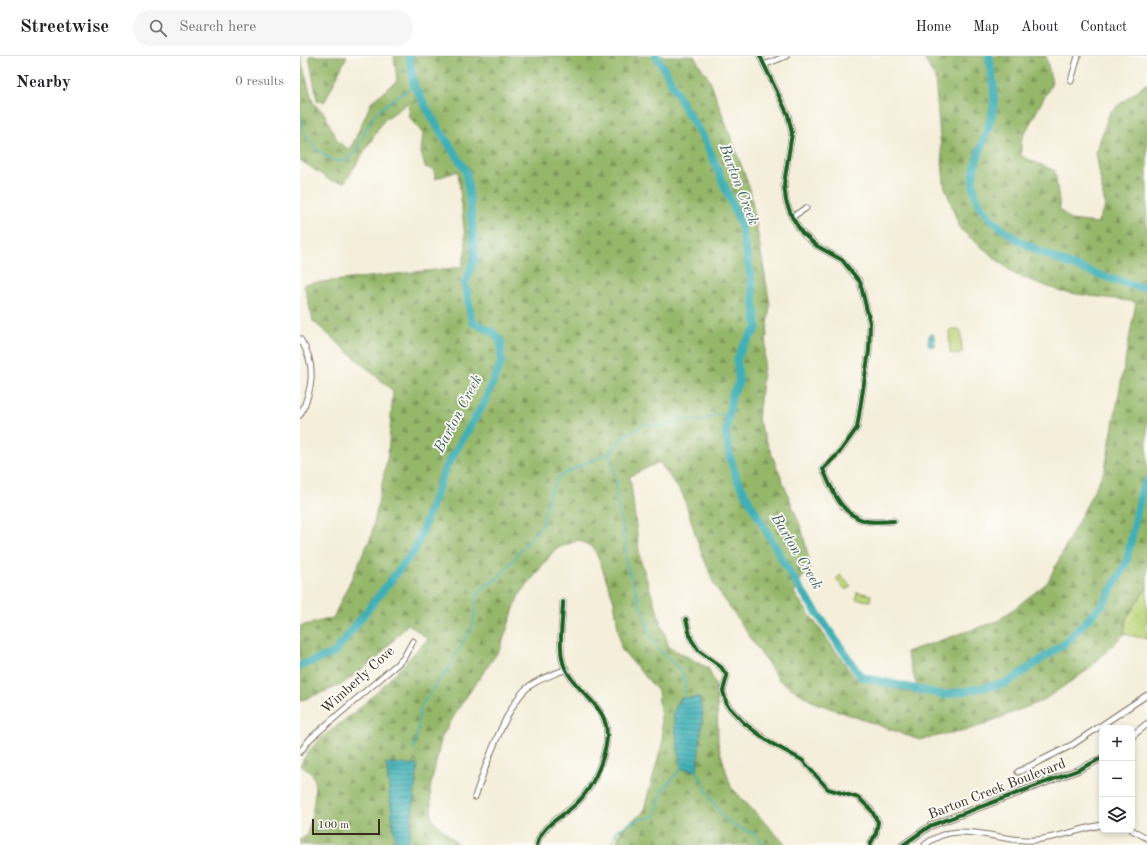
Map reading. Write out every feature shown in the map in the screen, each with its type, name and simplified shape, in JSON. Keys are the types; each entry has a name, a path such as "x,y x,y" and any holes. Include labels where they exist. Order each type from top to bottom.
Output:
{"street":[{"path":"760,56 788,115 792,133 784,184 786,201 792,217 802,233 817,246 842,260 860,282 870,324 869,351 861,393 857,428 839,453 823,469 832,491 848,513 866,521 894,521"},
{"path":"764,65 786,56"},
{"path":"1071,81 1078,56"},
{"path":"792,217 806,208"},
{"path":"300,339 311,362 312,378 309,393 300,415"},
{"path":"536,845 541,835 549,825 575,805 588,790 594,779 606,747 607,734 605,721 600,709 566,669 562,651 563,602"},
{"path":"686,619 691,639 698,651 721,667 727,676 723,691 727,705 744,723 769,742 802,760 828,789 859,798 871,810 878,822 876,833 870,845"},
{"name":"Wimberly Cove","path":"300,752 310,739 403,659 413,641"},
{"path":"475,797 486,765 515,702 522,692 532,684 566,669"},
{"path":"1018,772 1072,745 1147,694"},
{"path":"1135,734 1147,724"},
{"name":"Barton Creek Boulevard","path":"903,845 930,826 1078,770 1099,760"},
{"path":"925,845 948,833 963,830 1008,840 1034,840 1099,826"},
{"path":"1135,832 1147,838"}],"green space":[{"path":"300,56 313,103 324,113 338,142 350,150 372,101 397,81 394,56 694,56 710,81 750,189 770,305 758,420 802,530 811,568 801,579 794,593 855,678 920,695 906,652 998,621 1047,583 1105,469 1136,302 1062,292 1014,274 960,229 944,184 935,78 923,56 1046,56 1052,83 1021,140 1021,156 1055,171 1060,209 1070,220 1097,223 1105,207 1096,152 1110,112 1147,83 1147,587 1126,619 1124,634 1089,669 1042,701 974,728 920,740 813,702 779,680 714,584 699,546 683,495 659,462 630,476 640,559 669,647 708,668 717,689 718,744 731,787 786,845 616,845 621,829 643,813 663,740 658,691 621,649 614,601 601,565 594,548 579,540 555,549 518,597 500,649 464,700 442,736 430,789 432,819 459,845 300,845 300,840 307,835 315,792 314,778 312,774 300,766 305,757 318,741 367,701 428,639 408,624 378,657 341,685 300,701 300,626 333,618 371,537 388,455 393,391 313,321 304,284 462,267 466,247 458,171 435,179 434,170 425,167 421,152 423,134 410,118 408,103 384,120 345,182 331,181 300,160"},
{"path":"309,56 347,56 325,101 322,102 317,100"},
{"path":"951,329 959,329 961,332 962,352 959,355 950,353 949,331"},
{"path":"840,575 851,586 846,590 836,580"},
{"path":"1147,587 1147,639 1124,634 1126,619"},
{"path":"857,592 871,595 870,601 856,599"}],"water":[{"path":"933,334 935,339 934,346 930,347 928,344 929,335"},
{"path":"699,697 703,714 697,771 681,769 673,713 680,698"},
{"path":"386,763 418,765 409,841 395,842"}],"waterway":[{"name":"Barton Creek","path":"300,666 334,653 416,548 445,469 485,401 501,363 501,341 491,331 472,322 465,283 475,258 466,171 437,126 414,86 409,56"},
{"name":"Barton Creek","path":"656,56 685,109 705,140 741,225 751,278 757,328 743,346 737,360 739,382 732,395 726,433 730,458 737,479 791,575 861,677 944,695 1007,683 1065,643 1103,604 1126,564 1142,489 1147,481"},
{"path":"989,56 994,90 994,103 989,125 974,171 975,194 987,215 1008,233 1063,262 1139,287 1147,286"},
{"path":"300,113 304,132 317,149 330,158 337,161 343,161 349,158 357,148 369,124 377,113 390,102 414,86"},
{"path":"414,749 422,704 446,672 473,625 477,595 482,588 498,578 542,525 550,492 558,478 581,465 611,453 622,436 631,433 643,425 666,426 684,419 702,421 712,416 729,414"},
{"path":"611,453 611,463 616,477 619,512 626,550 626,562 650,633 660,651 681,670 685,681 685,699"},
{"path":"612,845 617,830 640,819 656,815 663,789 682,768"},
{"path":"696,770 716,806 726,819 733,825 754,834 761,840 762,845"}],"cycle path":[{"path":"760,56 788,115 792,133 784,184 786,201 792,217 802,233 817,246 842,260 860,282 870,323 869,351 857,428 839,453 823,469 838,501 850,513 857,518 869,522 894,521"},
{"path":"537,845 543,831 573,807 588,790 599,768 606,745 607,731 605,720 600,711 578,687 565,668 561,653 563,602"},
{"path":"686,619 691,639 699,651 721,667 727,676 723,691 727,705 744,723 769,742 802,760 828,789 859,798 871,810 878,822 876,833 870,845"},
{"path":"903,845 930,826 1078,770 1099,760"}]}
